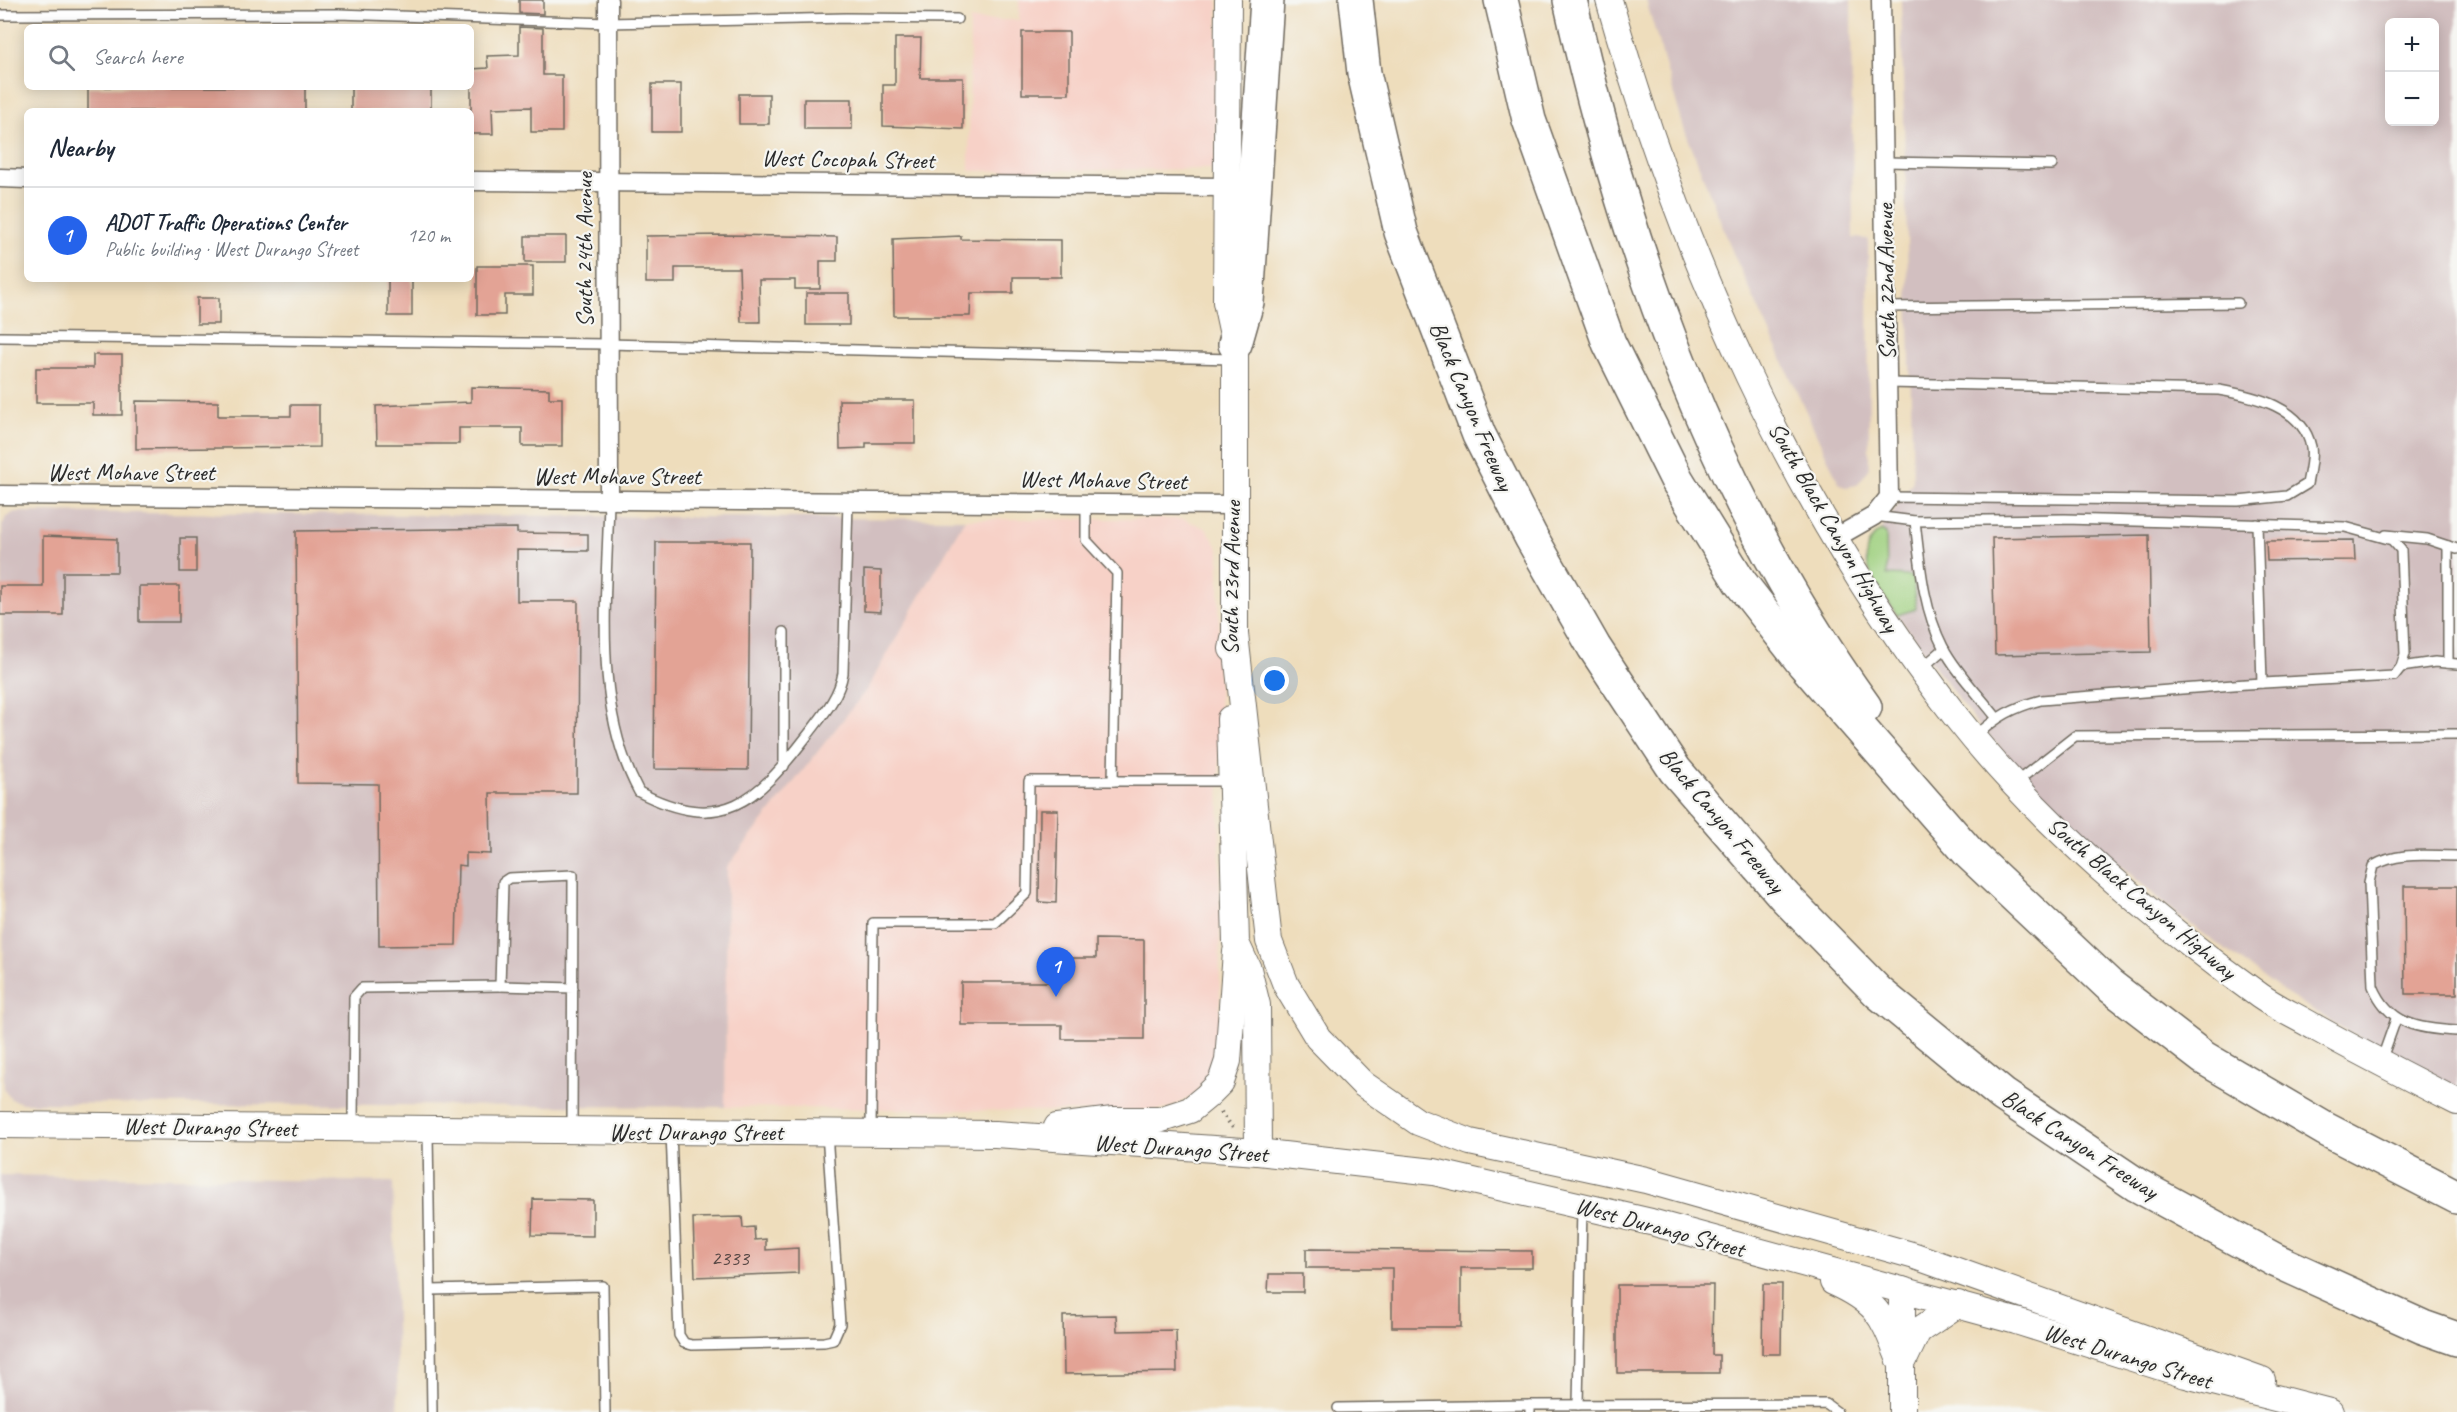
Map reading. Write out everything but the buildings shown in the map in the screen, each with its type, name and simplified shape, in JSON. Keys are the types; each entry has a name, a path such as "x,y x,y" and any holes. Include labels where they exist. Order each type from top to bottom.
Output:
{"highway":[{"path":"1235,352 1247,302 1267,0"},
{"name":"Black Canyon Freeway","path":"1356,0 1364,73 1401,232 1479,435 1531,537 1594,647 1675,770 1785,897 1878,992 2003,1095 2137,1185 2275,1260 2423,1327 2457,1339"},
{"path":"1501,0 1529,120 1609,343 1677,480 1740,582 1804,664 1969,853 2109,985 2204,1058 2325,1130 2457,1197"},
{"path":"1570,0 1592,94 1638,252 1691,394 1749,521 1816,635 1969,853"}],"main road":[{"name":"South 23rd Avenue","path":"1228,0 1226,302 1235,352 1233,505 1235,634 1228,675 1236,943 1248,969 1257,1005 1258,1152"},
{"name":"South Black Canyon Highway","path":"1609,0 1628,67 1676,210 1710,291 1795,469 1837,537 1869,596 1974,737 2044,815 2155,915 2262,998 2380,1064 2457,1102"},
{"path":"1235,634 1269,941 1286,985 1318,1038 1363,1084 1391,1105 1418,1122 1470,1142 1646,1180 1915,1256 2346,1412"},
{"path":"995,1134 1113,1120 1159,1120 1190,1110 1221,1082 1228,1061 1236,943"},
{"name":"West Durango Street","path":"0,1125 995,1134 1258,1152 1434,1172 1651,1222 1788,1261 1958,1304 2186,1376 2330,1412"},
{"path":"1788,1261 1851,1290 1878,1310 1902,1365"},
{"path":"1902,1290 1902,1412"},
{"path":"1902,1365 1918,1331 1958,1304"}],"street":[{"name":"South 24th Avenue","path":"608,0 609,500"},
{"name":"South 22nd Avenue","path":"1881,0 1889,497"},
{"path":"0,178 24,178"},
{"name":"West Cocopah Street","path":"474,180 1225,187"},
{"name":"West Mohave Street","path":"0,495 1233,505"},
{"path":"1837,537 1874,516 1889,497"}],"lane":[{"path":"0,15 338,14 608,23 846,18 957,19"},
{"path":"1884,162 2052,165"},
{"path":"1886,307 2238,303"},
{"path":"0,337 1235,352"},
{"path":"1888,384 2219,390 2276,405 2306,429 2312,450 2307,484 2287,496 2238,501 1889,497"},
{"path":"609,500 608,693 619,748 639,792 678,810 729,808 751,799 784,766 838,694 841,683 848,502"},
{"path":"1086,504 1086,540 1117,573 1113,781"},
{"path":"1874,516 1915,521 2065,519 2345,527 2377,534 2427,539 2452,548 2452,663 2401,667"},
{"path":"1915,521 1926,598 1932,623 1944,649 1996,717"},
{"path":"2257,524 2262,683"},
{"path":"1974,737 1996,717 2016,706 2041,700 2262,683 2394,676 2401,667 2404,654 2401,550 2392,540 2377,534"},
{"path":"784,632 784,766"},
{"path":"1922,669 1944,649"},
{"path":"2015,783 2074,736 2457,734"},
{"path":"871,1133 873,922 995,923 1027,893 1029,781 1232,781"},
{"path":"2457,856 2400,856 2373,866 2368,882 2373,986 2379,1000 2396,1019 2433,1029 2457,1031"},
{"path":"500,986 503,882 518,876 573,875 572,1131"},
{"path":"353,1129 354,996 362,988 500,986 573,988"},
{"path":"2380,1064 2396,1019"},
{"path":"428,1130 432,1412"},
{"path":"671,1132 679,1335 684,1343 692,1346 833,1340 840,1324 827,1133"},
{"path":"1578,1405 1582,1206"},
{"path":"431,1290 603,1286 605,1412"},
{"path":"1338,1408 1530,1409 1578,1405 1826,1404 1837,1412"}],"path":[{"path":"1216,1105 1235,1131"}],"shaded area":[{"path":"1019,0 1218,0 1216,169 969,171 970,20 1019,20"},
{"path":"1646,0 1851,0 1853,238 1868,239 1869,469 1857,485 1846,487 1839,483 1733,253 1683,125"},
{"path":"1901,0 2457,0 2457,1090 2401,1063 2288,995 2175,913 2060,813 1974,720 1897,615 1865,562 1867,545 1881,531 1913,481"},
{"path":"15,512 965,519 867,689 727,867 725,1107 22,1103 11,1099 4,1090 2,526 6,517"},
{"path":"965,519 1184,519 1207,529 1219,549 1220,1050 1209,1075 1193,1096 1167,1109 1123,1112 725,1107 727,867 867,689"},
{"path":"0,1175 393,1182 398,1412 0,1412"}],"green space":[{"path":"1881,531 1886,534 1887,575 1910,576 1913,579 1916,609 1897,615 1876,584 1867,561 1867,550 1871,540"}],"place":[{"name":"ADOT Traffic Operations Center","path":"1056,997"}]}
